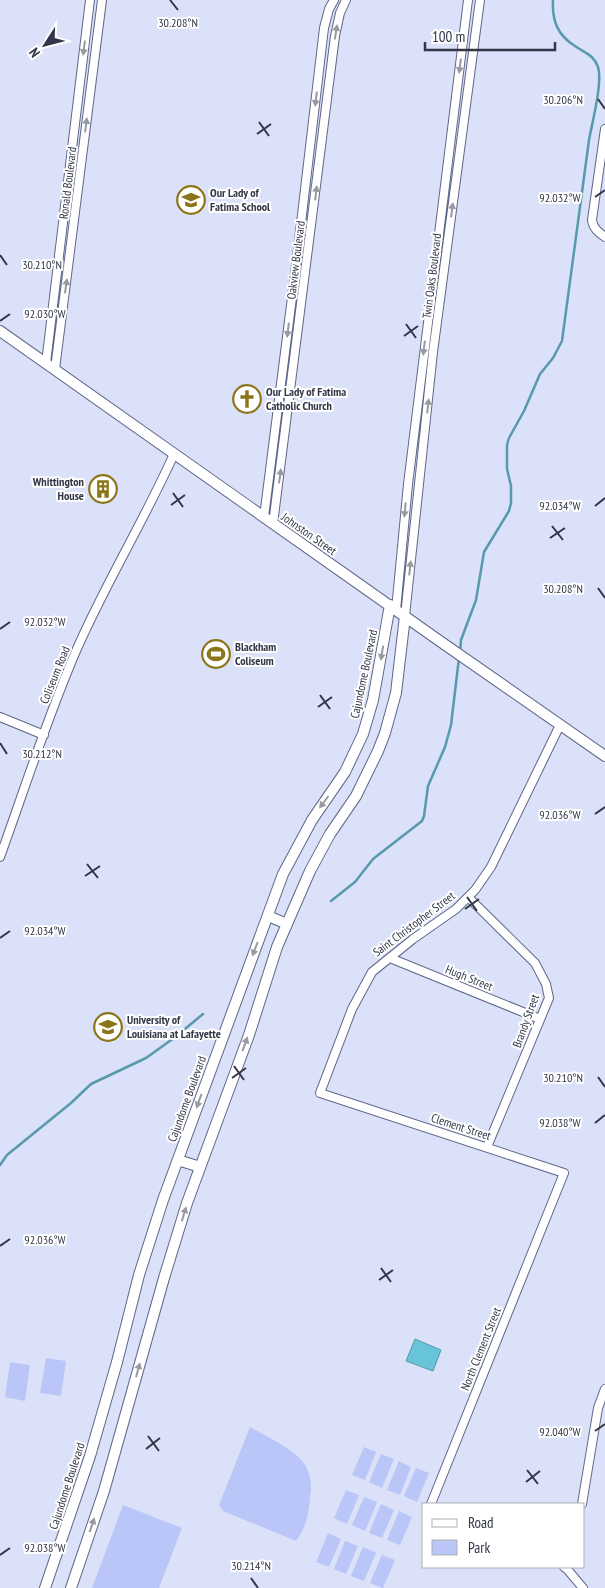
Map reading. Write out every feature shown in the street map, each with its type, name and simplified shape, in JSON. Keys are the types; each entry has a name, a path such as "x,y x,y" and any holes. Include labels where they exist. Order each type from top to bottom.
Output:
{"street":[{"name":"Ronald Boulevard","path":"50,366 62,230 90,0"},
{"name":"Ronald Boulevard","path":"50,366 73,232 102,0"},
{"name":"Oakview Boulevard","path":"264,517 324,28 329,9 334,0"},
{"name":"Oakview Boulevard","path":"273,524 335,36 340,13 346,0"},
{"name":"Twin Oaks Boulevard","path":"393,607 468,0"},
{"name":"Twin Oaks Boulevard","path":"405,616 433,352 480,0"},
{"path":"78,94 90,96"},
{"path":"605,129 592,214 592,225 605,237"},
{"path":"62,230 73,232"},
{"name":"Johnston Street","path":"0,331 605,756"},
{"name":"Coliseum Road","path":"0,857 77,649 174,454"},
{"name":"Cajundome Boulevard","path":"46,1588 90,1456 139,1276 178,1160 283,874 316,813 345,772 363,734 373,700 393,607"},
{"path":"71,1588 104,1491 164,1278 200,1167 249,1035 277,947 310,871 330,834 356,796 385,733 396,693 405,616"},
{"path":"0,717 44,735"},
{"name":"Saint Christopher Street","path":"320,1093 352,1009 372,972 413,939 450,915 480,883 491,867 560,725"},
{"name":"Brandy Street","path":"468,897 535,963 546,984 549,998 487,1147"},
{"path":"268,916 287,924"},
{"name":"Hugh Street","path":"390,958 540,1019"},
{"name":"Clement Street","path":"320,1093 564,1173 552,1202"},
{"path":"178,1160 200,1167"},
{"name":"North Clement Street","path":"430,1503 552,1202"},
{"path":"582,1503 596,1419 605,1389"},
{"path":"567,1568 582,1588"}],"green space":[{"path":"46,1358 66,1361 61,1396 40,1393"},
{"path":"10,1362 30,1365 25,1401 5,1397"},
{"path":"250,1427 293,1452 306,1466 311,1480 308,1515 296,1541 223,1511 219,1505"},
{"path":"364,1447 376,1452 365,1480 352,1475"},
{"path":"381,1454 394,1459 382,1488 369,1482"},
{"path":"399,1461 411,1467 400,1495 387,1490"},
{"path":"416,1468 429,1473 417,1502 404,1496"},
{"path":"346,1490 359,1495 347,1524 334,1518"},
{"path":"364,1497 377,1502 365,1531 352,1525"},
{"path":"381,1504 394,1510 382,1538 369,1533"},
{"path":"123,1505 182,1528 159,1588 92,1588"},
{"path":"399,1511 412,1517 400,1545 387,1540"},
{"path":"328,1533 341,1539 329,1567 316,1562"},
{"path":"345,1541 358,1546 346,1574 334,1569"},
{"path":"363,1547 376,1553 364,1581 351,1576"},
{"path":"382,1555 395,1560 383,1588 370,1583"}],"shaded area":[{"path":"415,1339 441,1350 433,1371 406,1361"}],"waterway":[{"path":"460,653 461,640 476,600 484,552 509,511 511,503 511,486 507,469 507,445 509,438 524,411 540,374 553,358 562,341 589,140 598,92 598,67 589,55 569,42 560,32 553,14 553,0"},
{"path":"331,901 355,882 373,859 422,821 428,786 445,747 451,725 459,658"},
{"path":"0,1165 7,1155 71,1103 91,1084 146,1058 203,1014"}],"place":[{"name":"Our Lady of Fatima School","path":"191,200"},
{"name":"Our Lady of Fatima Catholic Church","path":"247,399"},
{"name":"Whittington House","path":"103,489"},
{"name":"Blackham Coliseum","path":"216,654"},
{"name":"University of Louisiana at Lafayette","path":"108,1027"}]}
